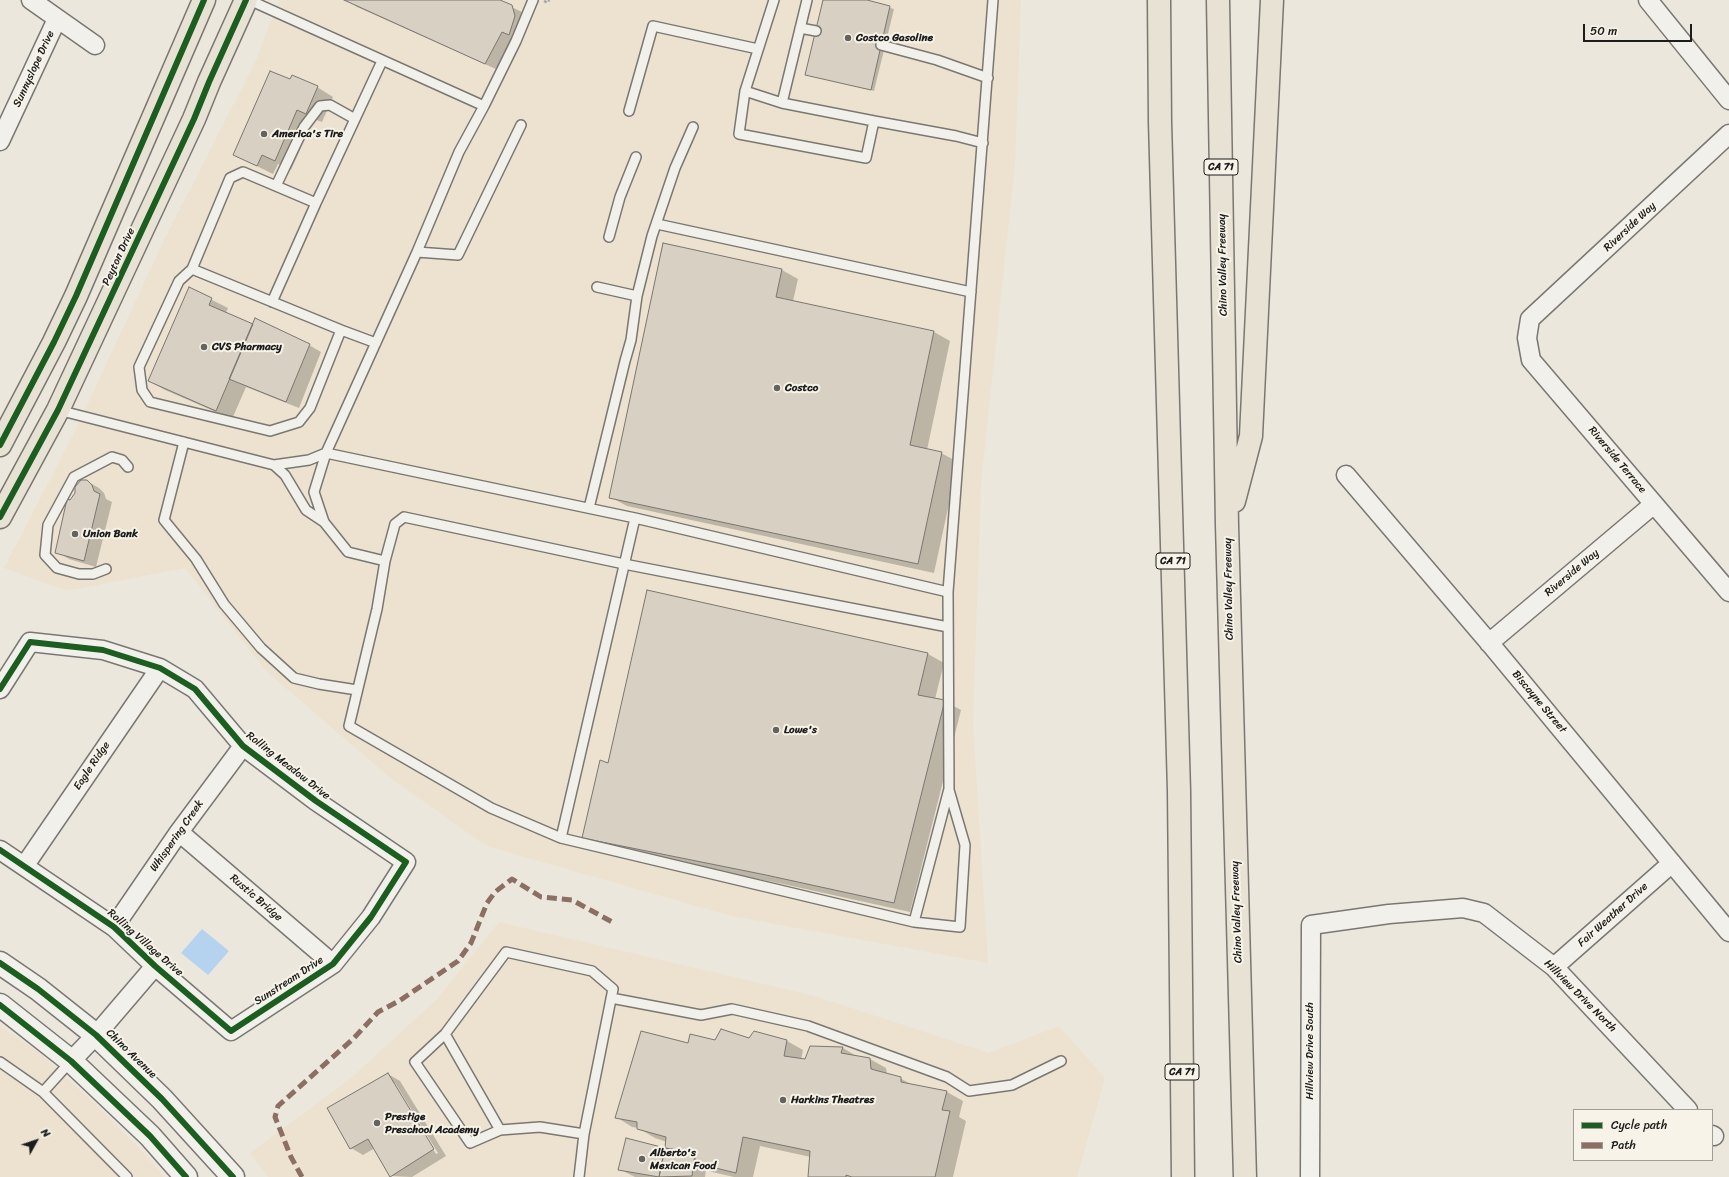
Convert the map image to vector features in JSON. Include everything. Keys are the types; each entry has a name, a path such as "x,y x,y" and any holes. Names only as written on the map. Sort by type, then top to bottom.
{"main road":[{"path":"0,445 76,296 204,0"},
{"name":"Peyton Drive","path":"0,517 58,410 194,119 246,0"},
{"path":"1147,0 1160,122"},
{"name":"CA 71","path":"1159,0 1160,122 1179,791 1183,1177"},
{"name":"Chino Valley Freeway","path":"1218,0 1227,525 1245,1177"},
{"path":"1220,104 1230,0"},
{"path":"1227,525 1251,436 1272,0"},
{"name":"Chino Avenue","path":"0,963 38,988 96,1035 162,1099 233,1177"},
{"path":"0,1005 72,1061 150,1136 186,1177"},
{"path":"1174,1177 1182,1145"}],"street":[{"path":"31,0 95,45"},
{"path":"1648,0 1729,100"},
{"name":"Sunnyslope Drive","path":"0,141 57,19"},
{"name":"Riverside Way","path":"1530,319 1729,134"},
{"name":"Riverside Terrace","path":"1530,319 1527,338 1531,360 1729,592"},
{"name":"Biscayne Street","path":"1346,475 1489,643 1729,932"},
{"name":"Riverside Way","path":"1489,643 1654,504"},
{"name":"Rolling Meadow Drive","path":"0,689 30,642 104,650 160,668 195,689 243,746 316,801 406,862"},
{"name":"Eagle Ridge","path":"25,865 160,668"},
{"name":"Whispering Creek","path":"114,927 179,832 243,746"},
{"name":"Rustic Bridge","path":"179,832 333,964"},
{"name":"Rolling Village Drive","path":"0,850 25,865 114,927 155,966 231,1031"},
{"name":"Sunstream Drive","path":"231,1031 333,964 371,917 406,862"},
{"name":"Fair Weather Drive","path":"1554,967 1672,863"},
{"name":"Hillview Drive North","path":"1311,924 1396,913 1462,908 1484,913 1554,967 1687,1109"},
{"name":"Hillview Drive South","path":"1310,1177 1311,924"},
{"name":"Rolling Village Drive","path":"72,1061 155,966"}],"lane":[{"path":"249,0 484,106"},
{"path":"324,522 314,492 326,452 417,252 459,152 484,106 516,41 533,0"},
{"path":"774,0 745,91 739,134 866,158 874,121"},
{"path":"782,102 807,0"},
{"path":"914,922 949,789 948,592 993,0"},
{"path":"629,111 653,26 758,49"},
{"path":"800,28 816,31"},
{"path":"881,45 937,60 988,78"},
{"path":"272,302 382,61"},
{"path":"745,91 782,102 956,136 983,143"},
{"path":"276,186 304,127 320,106 330,106 355,119"},
{"path":"417,252 458,255 521,126"},
{"path":"589,508 631,340 637,296 652,236 675,168 693,127"},
{"path":"609,237 620,197 636,157"},
{"path":"316,203 243,172 230,178 192,269 179,281 139,367 142,390 150,402 270,431 299,422 310,408 341,330"},
{"path":"657,224 970,292"},
{"path":"192,269 376,343"},
{"path":"597,287 637,296"},
{"path":"58,410 274,465 309,460 326,452 635,518 948,592"},
{"path":"184,442 164,520 196,559 224,604 261,648 294,678 318,684 356,690"},
{"path":"106,569 94,574 79,574 57,568 45,555 48,526 74,476 112,457 122,460 128,468"},
{"path":"274,465 285,475 306,510 324,522 348,552 385,561"},
{"path":"948,627 624,564 404,518 395,524 385,561 377,609 356,690 349,726 491,808 561,838 914,922 960,927 965,845 949,789"},
{"path":"561,838 635,518"},
{"path":"579,1177 584,1134 613,989 592,972 506,952 445,1034 415,1062 470,1143 500,1130 540,1127 584,1134"},
{"path":"611,998 701,1015 732,1009 808,1026 947,1077 969,1091 1012,1085 1061,1061"},
{"path":"445,1034 500,1130"},
{"path":"43,1092 72,1061"},
{"path":"0,1062 43,1092 127,1177"}],"path":[{"path":"542,0 548,3 549,0"}],"shaded area":[{"path":"279,0 1021,0 1015,165 981,483 973,724 988,963 731,916 486,846 388,776 267,672 185,568 67,591 4,568 76,429 164,240 256,60"},
{"path":"499,922 815,996 989,1053 1059,1026 1105,1078 1077,1177 268,1177 250,1153 352,1077 436,1000"},
{"path":"0,1026 39,1052 93,1102 146,1155 164,1177 0,1177"}],"water":[{"path":"202,929 229,951 208,975 181,953"}],"building":[{"path":"344,0 500,0 512,5 515,16 509,35 502,32 485,64"},
{"name":"Costco Gasoline","path":"823,0 867,0 890,6 871,90 805,75"},
{"name":"America's Tire","path":"270,71 290,79 292,75 318,86 306,114 297,110 275,161 262,155 257,166 233,155"},
{"name":"Costco","path":"663,243 782,269 776,297 934,331 910,445 942,452 918,564 609,498"},
{"name":"CVS Pharmacy","path":"189,287 212,298 209,305 253,324 216,411 148,381"},
{"path":"255,318 310,344 286,402 229,379"},
{"name":"Union Bank","path":"81,480 87,480 92,485 94,491 100,494 84,561 55,553 67,499 70,500 75,493 75,487"},
{"name":"Lowe's","path":"647,590 928,653 918,695 945,700 894,903 766,875 582,838 600,760 608,763"},
{"name":"Harkins Theatres","path":"721,1029 749,1038 754,1031 787,1040 784,1056 805,1059 810,1046 843,1047 841,1053 870,1058 871,1069 901,1077 901,1082 947,1091 942,1110 950,1111 935,1177 852,1177 846,1175 846,1177 808,1177 810,1151 743,1137 736,1173 695,1163 695,1153 665,1148 666,1137 637,1129 637,1122 615,1118 641,1031 688,1043 690,1034 715,1040"},
{"name":"Prestige Preschool Academy","path":"388,1073 434,1149 390,1177 368,1139 350,1149 327,1108"},
{"name":"Alberto's Mexican Food","path":"626,1138 665,1148 659,1177 618,1170"},
{"path":"665,1148 695,1153 692,1176 659,1177"}],"marked path":[{"path":"302,1177 291,1157 275,1117 278,1106 353,1039 378,1012 399,1001 458,961 471,943 487,903 495,892 512,879 541,897 572,900 614,923"}],"cycle path":[{"path":"0,445 54,342 76,296 204,0"},
{"path":"0,517 58,410 194,119 246,0"},
{"path":"0,689 30,642 103,650 160,668 195,689 243,746 316,801 406,862 371,917 333,964 231,1031 155,966 114,927 0,850"},
{"path":"0,963 38,989 96,1035 162,1099 233,1177"},
{"path":"0,1005 71,1061 150,1136 186,1177"}],"place":[{"name":"Costco Gasoline","path":"848,38"},
{"name":"America's Tire","path":"264,134"},
{"name":"CVS Pharmacy","path":"204,347"},
{"name":"Costco","path":"777,388"},
{"name":"Union Bank","path":"75,534"},
{"name":"Lowe's","path":"776,730"},
{"name":"Harkins Theatres","path":"783,1100"},
{"name":"Prestige Preschool Academy","path":"377,1123"},
{"name":"Alberto's Mexican Food","path":"642,1159"}]}
